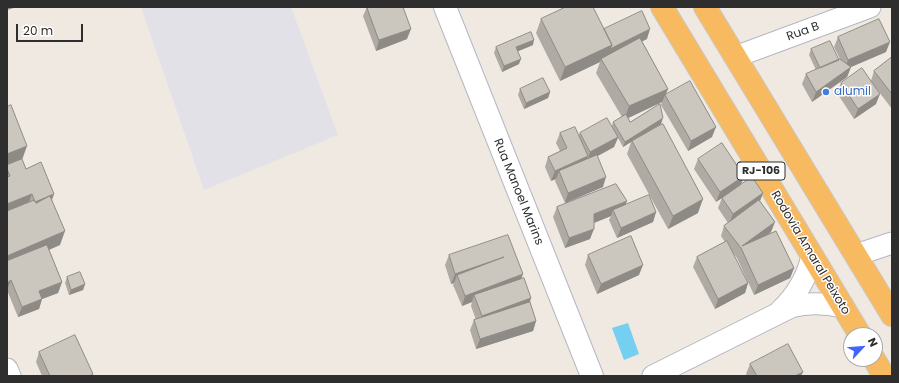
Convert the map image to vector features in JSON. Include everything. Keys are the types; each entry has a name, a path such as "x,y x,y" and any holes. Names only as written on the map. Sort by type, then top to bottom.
{"highway":[{"name":"Rodovia Amaral Peixoto","path":"662,7 855,327"},
{"name":"RJ-106","path":"705,7 892,314"},
{"path":"879,367 884,376"}],"main road":[{"name":"Rua Manoel Marins","path":"444,7 592,376"}],"street":[{"name":"Rua B","path":"735,57 870,7"},
{"path":"856,255 892,243"},
{"path":"780,311 802,286 812,256"},
{"path":"653,376 780,311 813,303 843,307"},
{"path":"7,369 10,376"}],"shaded area":[{"path":"141,7 291,7 338,135 204,190"}],"water":[{"path":"628,323 639,354 624,360 612,328"}],"building":[{"path":"367,7 403,7 411,29 379,40"},
{"path":"566,7 593,7 612,45 565,67 541,19"},
{"path":"642,11 650,29 610,49 612,45 604,29"},
{"path":"879,19 890,42 848,60 838,37"},
{"path":"531,32 534,40 516,47 521,59 504,66 496,47"},
{"path":"640,38 668,89 629,106 601,59"},
{"path":"830,41 839,60 820,68 811,49"},
{"path":"892,57 892,94 874,71"},
{"path":"840,59 851,67 816,92 806,74"},
{"path":"862,68 880,94 858,109 841,83"},
{"path":"543,78 550,92 526,103 520,89"},
{"path":"690,81 716,127 691,141 665,95"},
{"path":"660,104 663,118 625,142 613,122 626,114 630,122"},
{"path":"11,105 27,146 7,154 7,107"},
{"path":"607,118 618,137 590,152 580,133"},
{"path":"663,124 703,199 673,216 632,141"},
{"path":"575,127 588,156 555,171 548,157 567,148 560,133"},
{"path":"722,143 744,176 720,192 698,159"},
{"path":"597,155 606,177 568,193 559,171"},
{"path":"22,159 26,169 41,162 54,194 35,202 32,194 7,204 7,177 10,176 7,165"},
{"path":"752,177 763,193 733,214 722,198"},
{"path":"616,184 627,201 594,214 594,229 569,238 557,207"},
{"path":"649,195 656,212 621,228 613,210"},
{"path":"50,196 65,231 7,256 7,211 34,200 36,203"},
{"path":"759,200 775,222 742,246 776,231 794,268 758,285 741,248 724,226"},
{"path":"508,235 523,274 465,296 457,275 504,257 455,274 449,255"},
{"path":"631,236 643,265 601,284 588,255"},
{"path":"727,241 748,283 718,299 697,257"},
{"path":"47,245 62,282 39,291 42,299 22,307 11,280 7,283 7,261"},
{"path":"80,272 85,284 71,290 67,277"},
{"path":"524,278 531,298 482,316 474,295"},
{"path":"530,302 536,321 480,339 474,320"},
{"path":"75,335 93,374 89,376 50,376 39,352"},
{"path":"788,344 803,372 795,376 757,376 750,364"}],"place":[{"name":"alumil","path":"826,92"}]}
